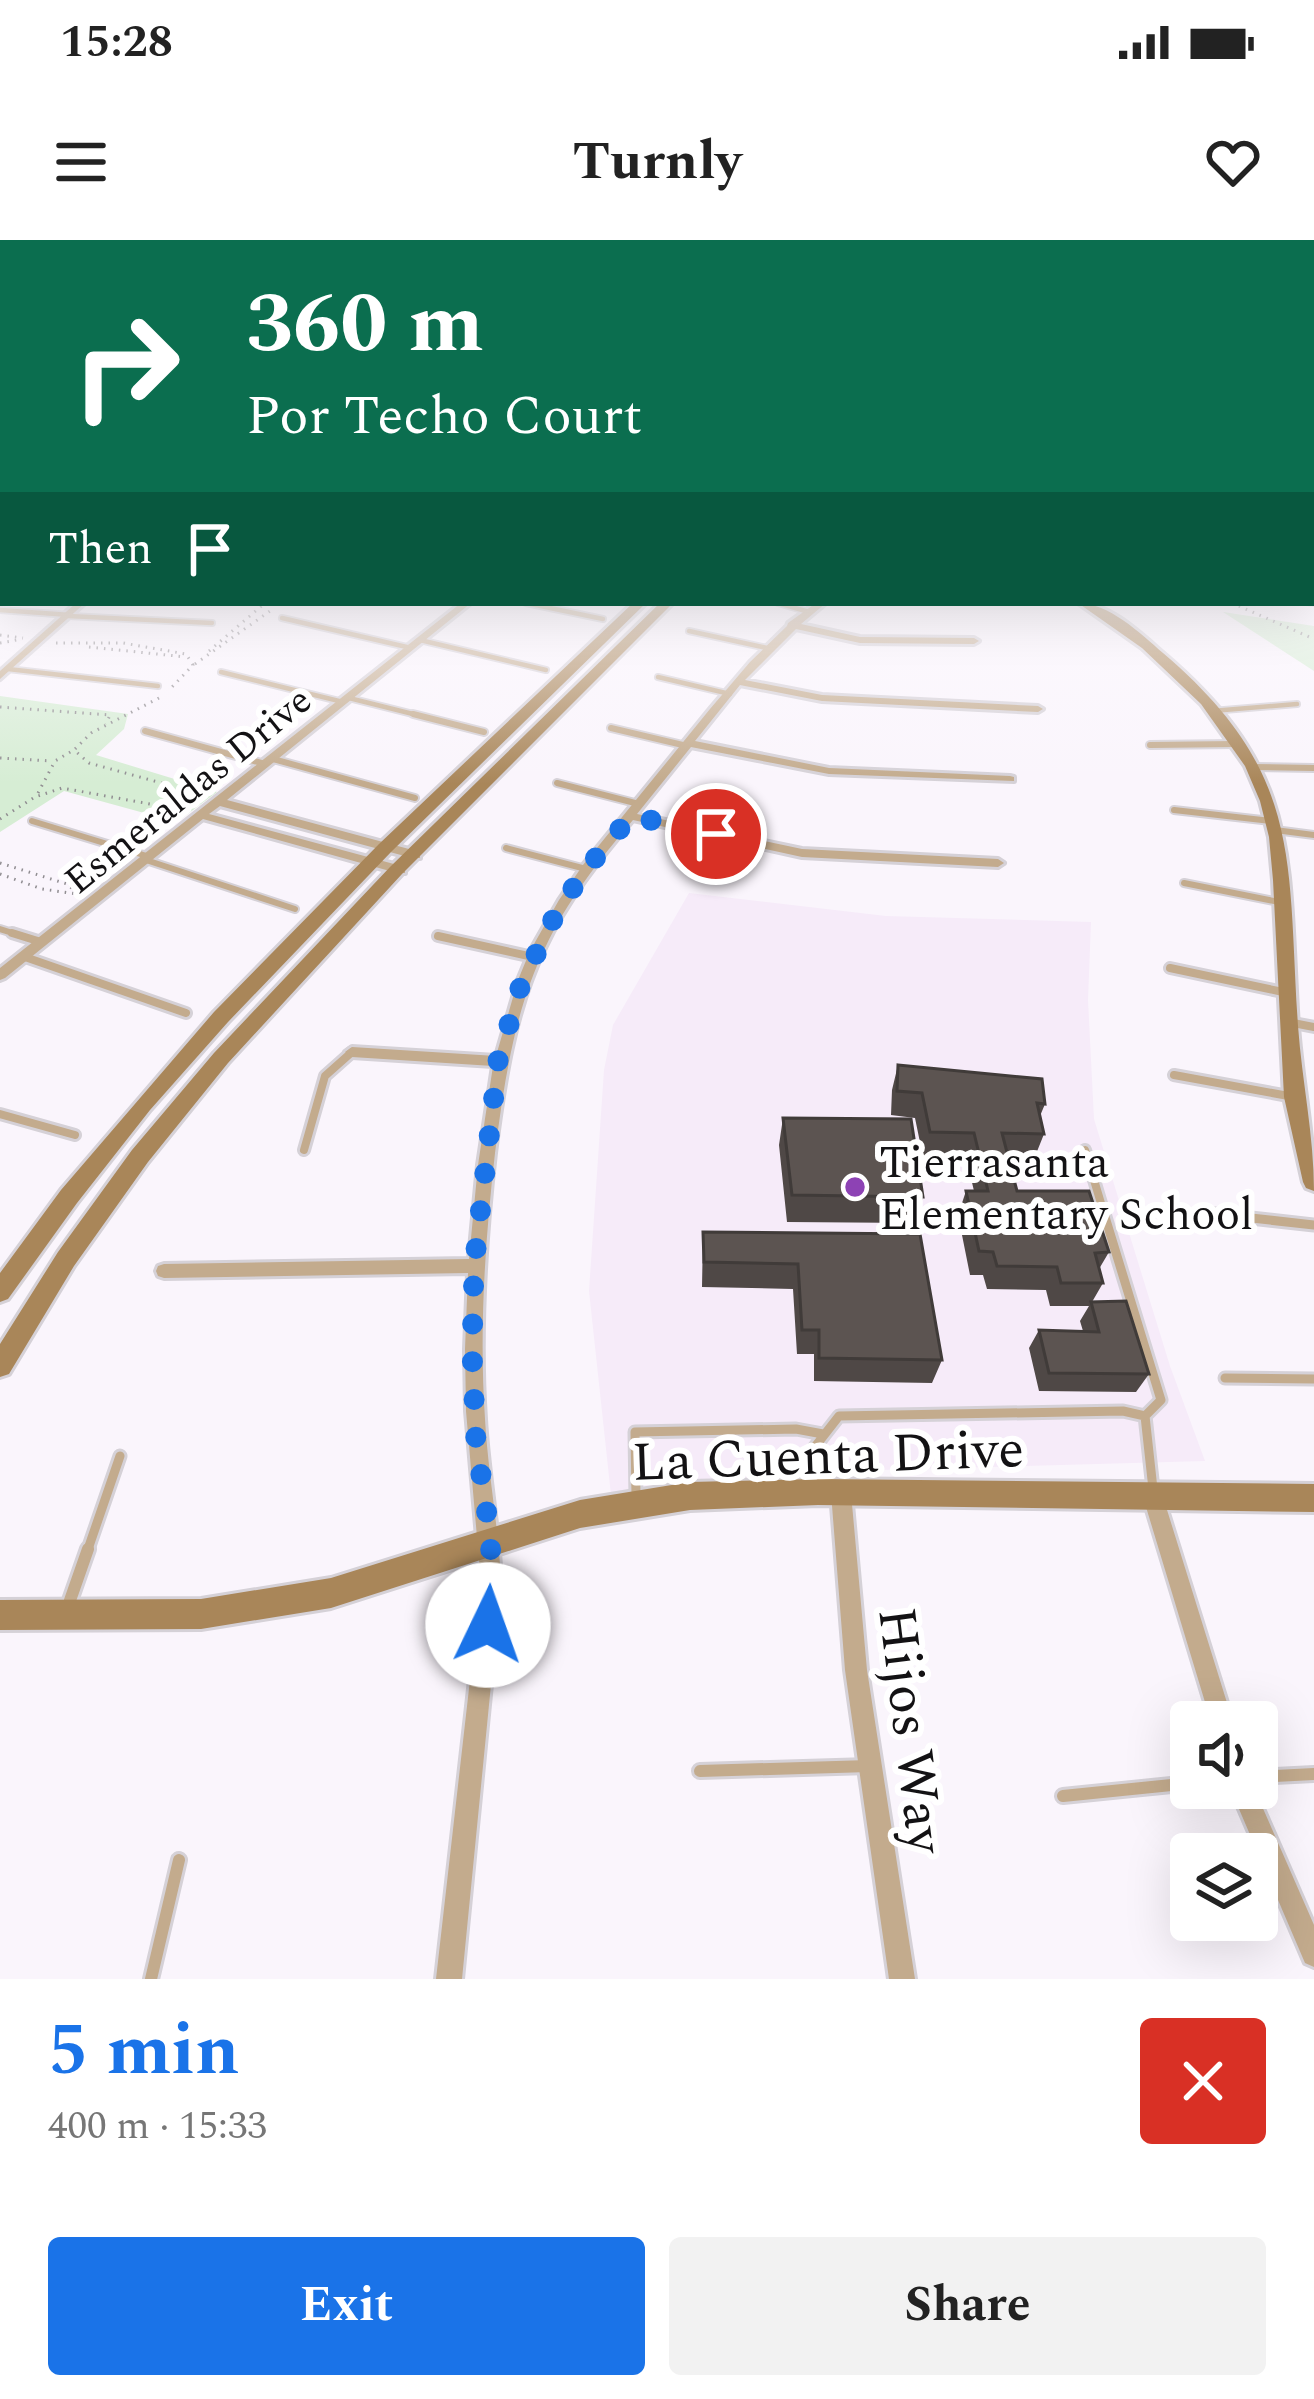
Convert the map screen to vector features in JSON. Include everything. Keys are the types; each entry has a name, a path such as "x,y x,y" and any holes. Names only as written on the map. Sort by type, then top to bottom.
{"main road":[{"path":"0,1292 149,1092 255,977 620,622"},
{"path":"0,1366 71,1255 183,1101 285,987 648,622"},
{"path":"1111,622 1149,649 1237,744 1274,826 1286,1022 1295,1097 1314,1182"},
{"name":"La Cuenta Drive","path":"0,1615 201,1614 331,1593 580,1514 690,1496 829,1492 1314,1498"}],"street":[{"path":"2,674 61,622"},
{"name":"Esmeraldas Drive","path":"0,975 443,622"},
{"path":"449,1979 485,1667 491,1541 476,1442 474,1266 498,1061 520,988 586,869 766,648 795,622"},
{"path":"791,625 860,640 974,641"},
{"path":"735,688 822,698 1038,709"},
{"path":"688,745 829,771 1010,778"},
{"path":"220,802 409,863"},
{"path":"636,810 802,853 998,863"},
{"path":"203,815 409,863"},
{"path":"352,1052 498,1061"},
{"path":"164,1271 474,1266"},
{"name":"Hijos Way","path":"829,1492 902,1979"},
{"path":"1154,1497 1216,1701"},
{"path":"1251,1809 1314,1954"}],"lane":[{"path":"197,622 212,623"},
{"path":"303,622 546,670"},
{"path":"689,631 766,648"},
{"path":"221,673 484,731"},
{"path":"2,674 158,686"},
{"path":"658,677 735,688"},
{"path":"1210,711 1297,704"},
{"path":"611,728 688,745"},
{"path":"145,731 415,798"},
{"path":"1150,746 1237,744"},
{"path":"1250,767 1314,768"},
{"path":"557,783 636,810"},
{"path":"1174,810 1314,835"},
{"path":"32,821 295,909"},
{"path":"506,848 586,869"},
{"path":"1184,883 1280,902"},
{"path":"0,929 42,943"},
{"path":"438,936 535,957"},
{"path":"24,956 186,1013"},
{"path":"1170,968 1285,992"},
{"path":"1286,1022 1314,1027"},
{"path":"304,1150 325,1076 352,1052"},
{"path":"1174,1075 1295,1097"},
{"path":"0,1114 75,1136"},
{"path":"1085,1150 1161,1400 1145,1416"},
{"path":"1206,1214 1314,1225"},
{"path":"1225,1378 1314,1379"},
{"path":"829,1492 814,1448 838,1416 1124,1412 1145,1416"},
{"path":"1145,1416 1153,1454 1154,1497"},
{"path":"638,1504 632,1480 635,1432 796,1430 823,1434"},
{"path":"64,1616 120,1456"},
{"path":"700,1771 871,1766"},
{"path":"1278,1776 1314,1774"},
{"path":"1063,1796 1170,1785"},
{"path":"151,1979 179,1860"}],"path":[{"path":"209,653 239,622"},
{"path":"0,758 55,761 105,725 146,710 193,664 254,622"},
{"path":"1276,622 1314,639"},
{"path":"0,635 25,638 0,643"},
{"path":"40,641 188,657"},
{"path":"84,645 170,647 193,664"},
{"path":"0,707 110,715 105,725"},
{"path":"74,750 89,763 165,784 172,790 160,806"},
{"path":"35,797 55,761"},
{"path":"48,778 62,788 160,806 190,825"},
{"path":"0,819 35,797 62,788"},
{"path":"0,863 67,884 79,894 42,889 0,874"}],"shaded area":[{"name":"Tierrasanta Elementary School","path":"689,893 886,916 1091,922 1088,1000 1094,1119 1170,1366 1205,1461 844,1471 611,1495 589,1291 604,1070 613,1025"}],"green space":[{"path":"1239,622 1314,626 1314,671"},
{"path":"0,696 128,714 124,729 96,755 217,792 177,822 64,791 0,832"}],"building":[{"path":"898,1065 1042,1079 1045,1104 1037,1103 1044,1134 1002,1133 1017,1191 1089,1191 1109,1252 1095,1253 1103,1283 1061,1283 1057,1267 997,1266 993,1252 979,1251 966,1191 988,1191 974,1133 930,1132 922,1093 897,1091"},
{"path":"783,1118 911,1119 923,1197 792,1195"},
{"path":"703,1232 920,1234 942,1360 819,1358 819,1330 802,1330 798,1264 704,1262"},
{"path":"1126,1301 1149,1374 1049,1373 1039,1330 1099,1332 1091,1302"}],"place":[{"name":"Tierrasanta Elementary School","path":"855,1187"}],"route":[{"path":"488,1625 491,1541 476,1442 472,1352 474,1266 498,1061 520,988 551,923 582,874 631,816 716,834"}]}
